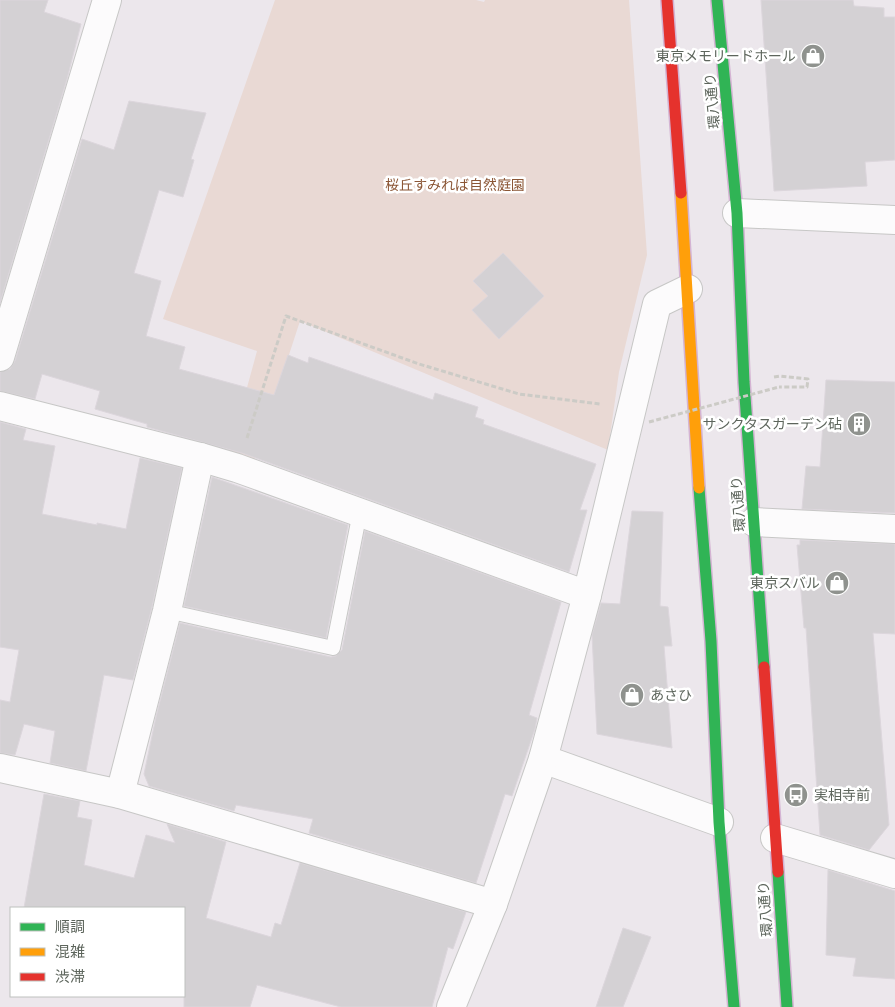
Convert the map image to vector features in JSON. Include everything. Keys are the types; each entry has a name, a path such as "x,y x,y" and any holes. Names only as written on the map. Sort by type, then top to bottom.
{"main road":[{"path":"666,0 688,289 694,430 711,641 718,822 734,1007"},
{"name":"環八通り","path":"717,0 737,213 744,382 787,1007"}],"street":[{"path":"0,357 107,0"},
{"path":"737,213 895,220"},
{"path":"457,1005 543,759 587,594 657,304 688,289"},
{"path":"0,406 237,468 587,594"},
{"path":"120,794 167,611 200,457"},
{"path":"754,522 895,529"},
{"path":"543,759 718,822"},
{"path":"0,768 120,794 493,904"},
{"path":"775,838 895,874"}],"lane":[{"path":"167,611 333,648 360,512"}],"path":[{"path":"237,468 286,316 419,364 519,394 609,405"},
{"path":"649,422 779,387 807,387 808,380 780,376"}],"green space":[{"name":"桜丘すみれば自然庭園","path":"275,0 476,0 484,2 485,0 629,0 647,255 619,372 608,450 300,321 254,462 229,453 257,351 163,319"}],"building":[{"path":"0,0 48,0 44,12 81,24 67,79 0,303"},
{"path":"761,0 853,0 854,6 884,8 884,17 895,17 895,160 865,162 867,186 774,191"},
{"path":"129,101 206,113 191,159 194,160 183,197 159,190 134,273 161,281 146,336 185,347 179,369 274,395 288,355 308,363 309,357 433,400 435,393 478,407 475,417 484,420 483,424 596,464 580,510 587,510 569,572 242,453 147,427 147,424 95,409 100,391 42,374 35,399 0,391 0,372 10,369 15,361 82,139 114,150"},
{"path":"503,253 544,296 499,339 472,310 488,296 473,281"},
{"name":"サンクタスガーデン砧","path":"826,380 895,382 895,513 802,509 806,466 820,467"},
{"path":"0,422 26,429 23,440 55,446 42,514 126,529 140,458 182,468 152,607 133,680 104,675 86,771 50,763 55,731 24,724 15,755 0,753 0,700 10,702 19,650 0,647"},
{"path":"212,477 348,525 326,638 184,606"},
{"path":"632,511 663,512 660,606 668,607 672,646 664,646 672,748 597,734 592,635 601,603 620,604"},
{"path":"365,531 561,602 529,715 537,718 535,729 512,796 505,794 476,883 309,833 313,819 236,805 234,811 149,786 144,774 156,717 180,623 331,657 336,656 342,650"},
{"path":"800,540 895,544 895,634 873,633 889,825 869,850 820,835 806,628 804,628 797,545 800,545"},
{"path":"44,794 80,801 77,817 92,820 84,865 134,878 146,835 175,843 167,824 226,842 206,918 271,937 275,923 281,925 300,863 466,912 453,949 448,947 432,1007 341,1007 257,985 250,1007 184,1007 185,907 24,907"},
{"path":"828,870 895,891 895,979 853,976 856,958 826,955"},
{"path":"623,928 651,937 623,1007 596,1007"}],"traffic: fast":[{"path":"717,0 737,213 744,382 764,667"},
{"path":"699,488 711,641 719,822 734,1007"},
{"path":"778,872 787,1007"}],"traffic: slow":[{"path":"681,193 699,488"}],"traffic: jam":[{"path":"667,0 681,193"},
{"path":"764,667 778,872"}],"place":[{"name":"東京メモリードホール","path":"813,56"},
{"name":"サンクタスガーデン砧","path":"859,424"},
{"name":"東京スバル","path":"837,583"},
{"name":"あさひ","path":"632,695"},
{"name":"実相寺前","path":"796,795"}]}
